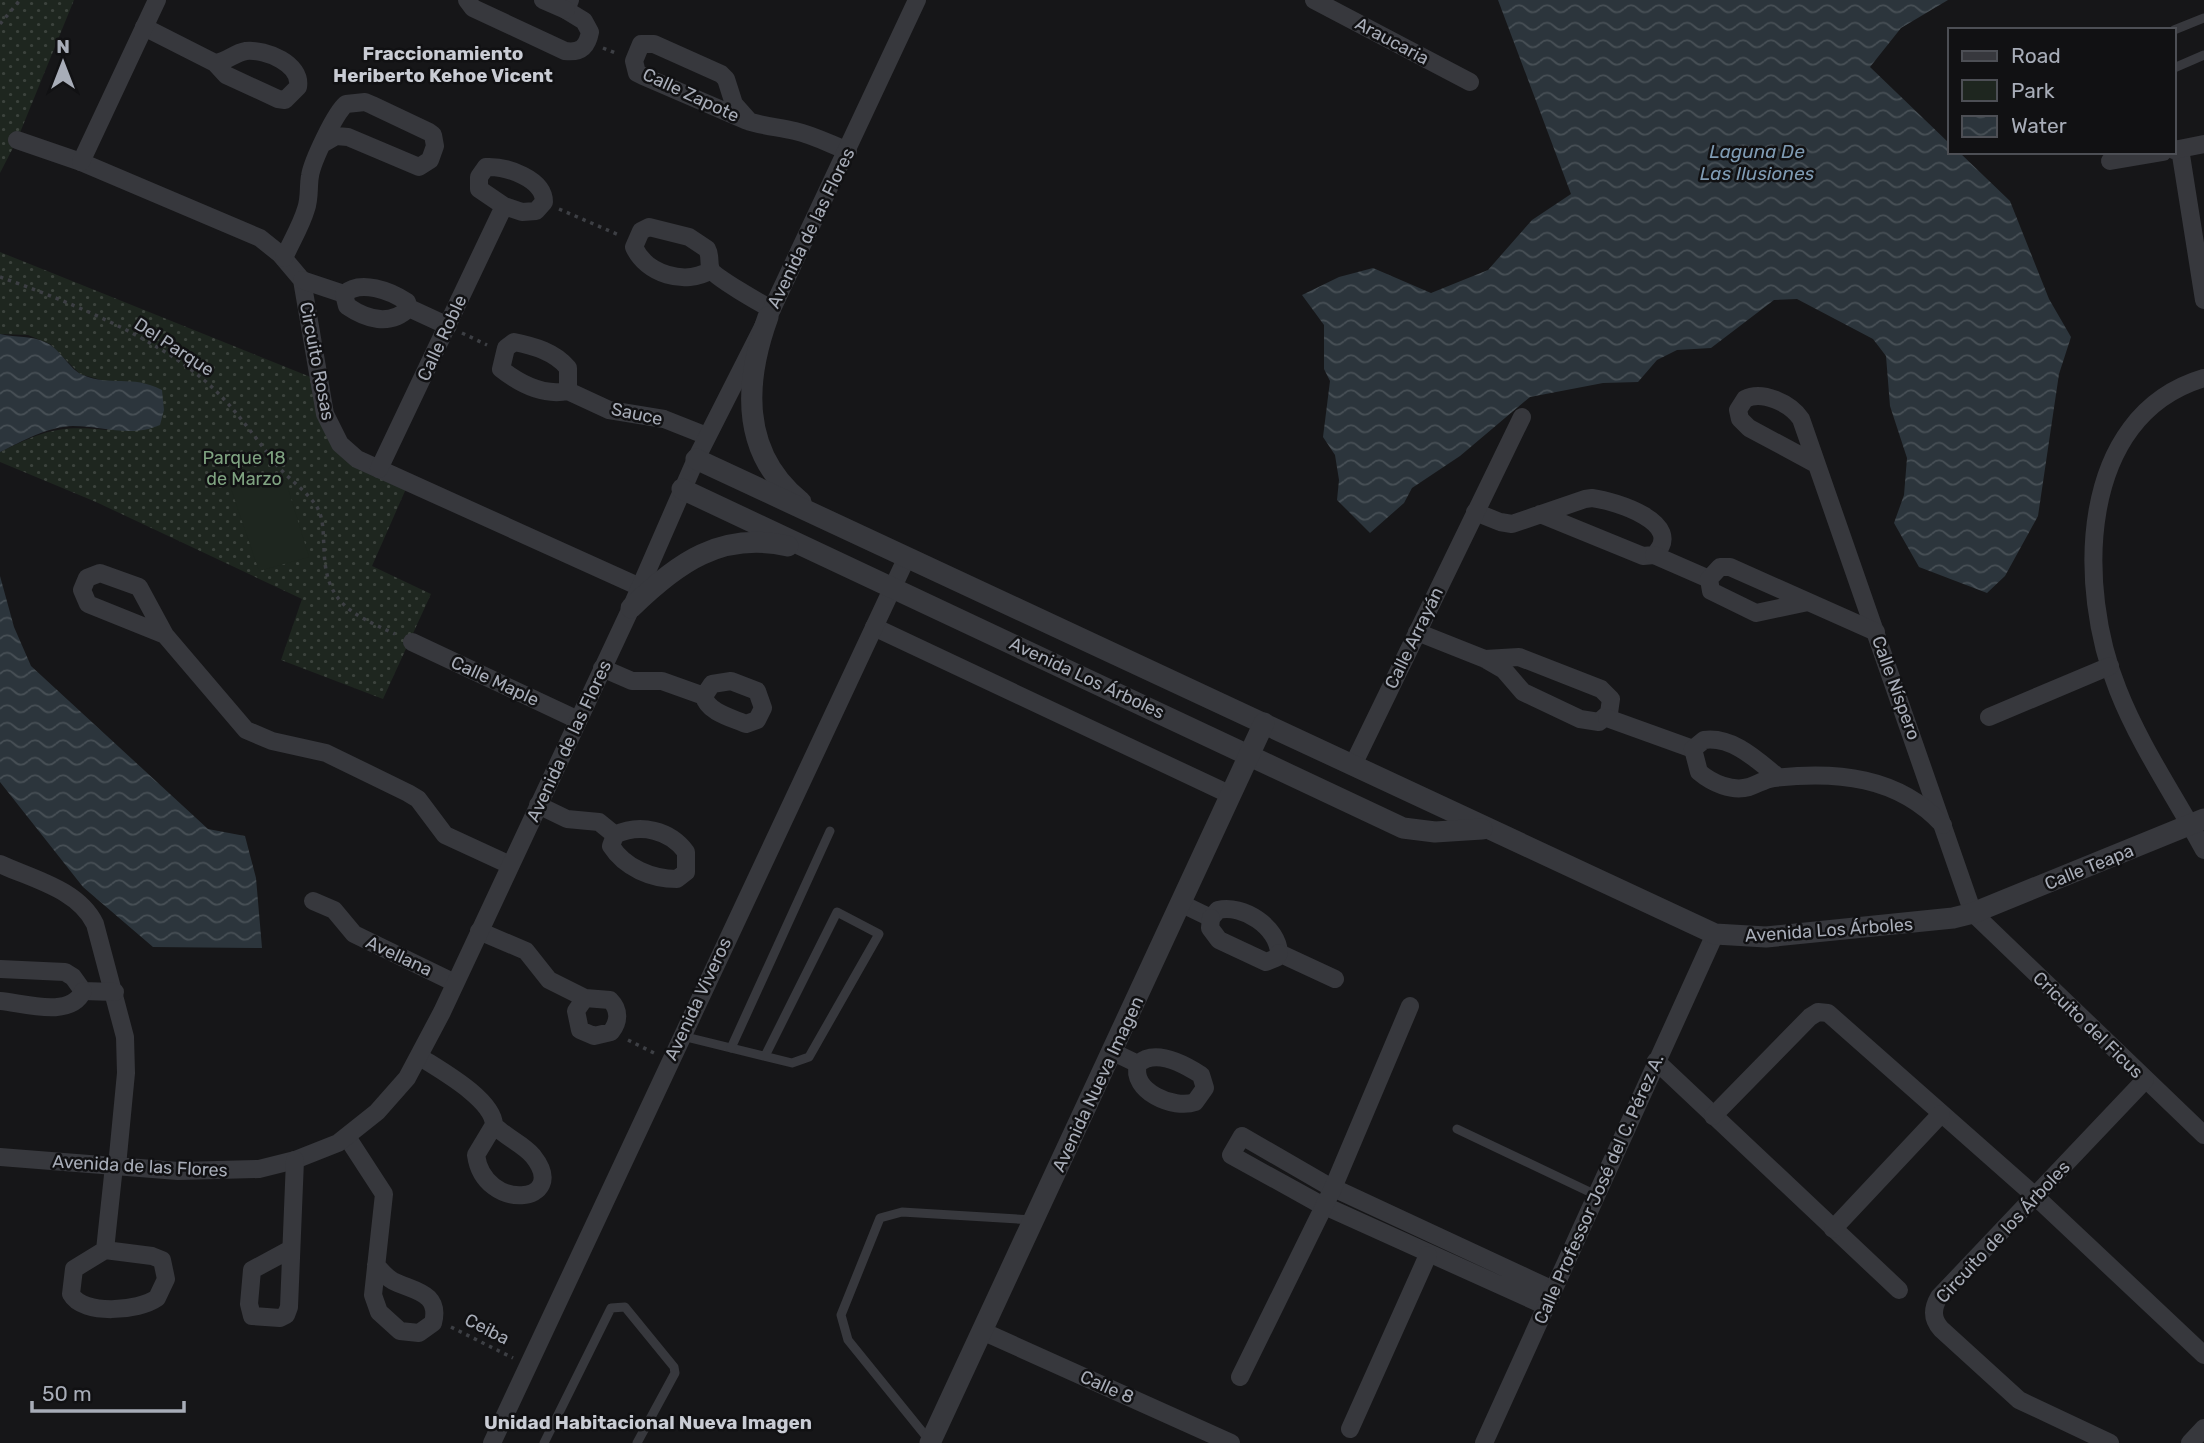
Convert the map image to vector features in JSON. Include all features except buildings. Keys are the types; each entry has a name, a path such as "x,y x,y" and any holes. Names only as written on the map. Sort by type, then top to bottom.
{"street":[{"path":"81,162 157,0"},
{"path":"467,0 473,8 565,51 578,52 588,41 588,25 568,5 543,0"},
{"name":"Araucaria","path":"1314,0 1470,82"},
{"name":"Avenida de las Flores","path":"0,1157 228,1172 259,1169 295,1160 347,1136 385,1104 420,1057 631,608 696,459 848,151 911,2"},
{"path":"144,27 215,63"},
{"name":"Calle Zapote","path":"750,122 734,104 726,79 721,74 654,44 641,44 634,61 638,73 643,76 750,122 796,131 848,151"},
{"path":"284,258 307,206 310,177 324,143 342,107 365,102 429,132 433,135 435,146 430,160 419,167 348,137 336,136 324,143"},
{"name":"Circuito Rosas","path":"17,140 81,162 260,238 284,258 302,280 320,395 331,431 340,444 357,459 640,587"},
{"path":"2176,150 2204,144"},
{"path":"2110,162 2155,154"},
{"path":"2173,154 2204,300"},
{"path":"486,167 499,167 539,185 544,202 536,211 522,212 504,206 479,189 479,177 486,167"},
{"name":"Calle Roble","path":"379,468 504,206"},
{"path":"711,270 690,278 657,271 641,262 634,247 635,242 641,230 649,227 689,237 707,249 711,270 770,313 751,375 754,427 764,454 778,478 819,516"},
{"path":"302,280 344,294"},
{"path":"344,294 349,289 379,289 397,295 407,302 409,308 448,326"},
{"path":"344,294 346,306 358,314 379,320 396,317 409,308"},
{"path":"503,353 514,342 542,349 568,368 568,391"},
{"name":"Sauce","path":"503,353 501,369 515,380 546,392 568,391 609,410 664,419 707,436"},
{"path":"2204,378 2167,394 2153,405 2123,441 2104,480 2098,506 2094,572 2100,621 2110,666 2123,701 2197,822 2204,850"},
{"name":"Calle Níspero","path":"1816,464 1744,424 1738,410 1745,399 1762,395 1796,412 1816,464 1876,632 1973,913"},
{"name":"Calle Arrayán","path":"1353,765 1522,417"},
{"name":"Avenida Los Árboles","path":"696,459 1498,832 1693,927 1714,934 1766,937 1919,923 1973,913"},
{"name":"Avenida Los Árboles","path":"682,489 1403,828 1419,832 1469,828 1498,832"},
{"path":"1475,512 1512,524 1585,499 1601,499 1656,523 1663,534 1654,555"},
{"path":"1540,514 1643,556 1654,555 1709,579"},
{"path":"631,608 681,564 719,545 777,543 839,562"},
{"name":"Avenida Viveros","path":"492,1443 669,1060 907,557"},
{"path":"1709,579 1720,567 1730,567 1876,632"},
{"path":"165,635 88,604 82,590 87,578 100,573 139,587 165,635 246,730 272,741 326,753 412,794 445,835 510,865"},
{"path":"1709,579 1711,591 1752,612 1808,602"},
{"path":"989,632 1003,602"},
{"path":"874,627 1231,795"},
{"path":"1416,632 1485,659 1504,670 1523,692 1591,723 1607,718 1693,749"},
{"name":"Calle Maple","path":"412,642 578,720"},
{"path":"1485,659 1518,657 1601,689 1611,699 1607,718"},
{"path":"1989,717 2110,666"},
{"path":"603,668 632,681 662,681 704,696"},
{"name":"Avenida Nueva Imagen","path":"931,1443 1264,723"},
{"path":"1693,749 1703,740 1718,741 1759,760 1778,777"},
{"path":"1693,749 1699,772 1724,786 1748,788 1778,777 1827,774 1869,780 1920,805 1945,828"},
{"path":"538,805 568,819 599,822 615,835"},
{"name":"Calle Teapa","path":"1973,913 2197,822"},
{"path":"0,864 65,892 91,915 115,992 123,1022 126,1060 105,1250 71,1273 70,1291 75,1300 85,1306 131,1310 157,1298 166,1279 162,1260 152,1256 105,1250"},
{"name":"Avellana","path":"313,901 334,910 354,934 455,983"},
{"path":"1180,903 1211,918"},
{"path":"1230,909 1263,923 1276,936 1279,953 1276,958 1266,962 1219,940 1210,928 1211,918 1218,910 1230,909"},
{"name":"Cricuito del Ficus","path":"1973,913 2204,1135"},
{"path":"479,931 526,951 549,980 585,998 606,999 613,1003 617,1017 611,1032 594,1036 580,1030 576,1011 585,998"},
{"name":"Calle Professor José del C. Pérez A.","path":"1484,1443 1714,934"},
{"path":"1279,953 1335,979"},
{"path":"0,969 65,972 83,991 115,992"},
{"path":"0,1001 64,1007 76,1000 83,991"},
{"path":"1240,1377 1333,1188 1410,1006"},
{"path":"1713,1115 1806,1020 1818,1012 1832,1015 2035,1196 2204,1355"},
{"path":"1113,1052 1138,1064"},
{"path":"420,1057 467,1089 488,1110 494,1125"},
{"path":"1656,1061 1899,1290"},
{"name":"Circuito de los Árboles","path":"2110,1443 2046,1414 2005,1390 1941,1329 1934,1318 1934,1308 1939,1297 2145,1080"},
{"path":"1833,1229 1941,1114"},
{"path":"347,1136 383,1191 376,1265 373,1299 379,1312 395,1329 419,1332 430,1325 435,1308 429,1298 417,1289 393,1281 376,1265"},
{"path":"1242,1136 1333,1188 1422,1230 1549,1298 1421,1251 1324,1206 1231,1155 1242,1136"},
{"path":"291,1249 295,1160"},
{"path":"1350,1429 1421,1251 1422,1230"},
{"name":"Calle 8","path":"982,1331 1231,1443"},
{"path":"2190,1443 2204,1427"}],"lane":[{"path":"2176,29 2204,18"},
{"path":"2176,67 2204,55"},
{"path":"731,1048 830,831"},
{"path":"681,1035 792,1063 809,1057 879,934 837,912 765,1056"},
{"path":"1457,1129 1596,1195"},
{"path":"931,1443 848,1340 841,1315 880,1218 902,1212 1034,1220"},
{"path":"544,1443 611,1308 618,1306 625,1307 674,1367 675,1374 637,1443"}],"path":[{"path":"0,24 20,0"},
{"path":"588,41 634,61"},
{"path":"544,202 635,242"},
{"name":"Del Parque","path":"0,276 94,315 203,379 250,427 278,467 316,506 323,524 324,566 330,587 339,602 357,617 412,642"},
{"path":"448,326 503,353"},
{"path":"611,1032 669,1060"},
{"name":"Ceiba","path":"434,1318 528,1365"}],"green space":[{"path":"0,0 74,0 17,140 0,173"},
{"name":"Parque 18 de Marzo","path":"0,252 318,380 340,444 409,482 372,566 431,594 383,699 281,660 302,599 96,502 0,462 0,452 40,434 76,428 107,430 101,380 80,374 50,344 28,335 0,334"},
{"path":"283,472 309,557 259,571 230,486"}],"water":[{"name":"Laguna De Las Ilusiones","path":"1498,0 1948,0 1901,28 1870,67 1948,142 1948,154 1961,154 2010,201 2049,299 2071,337 2059,374 2038,516 2005,576 1987,593 1919,567 1894,523 1904,495 1907,458 1890,406 1886,356 1873,339 1797,299 1774,300 1711,348 1677,350 1657,360 1638,382 1603,383 1530,397 1460,456 1412,488 1404,503 1370,533 1337,500 1339,480 1335,455 1323,437 1330,381 1324,369 1324,325 1302,295 1339,277 1373,268 1431,293 1488,270 1532,220 1571,194"},
{"path":"0,334 47,343 83,375 103,380 131,381 162,390 164,410 160,425 138,431 84,426 63,427 35,435 0,452"},
{"path":"0,576 14,627 31,666 208,829 245,836 256,878 262,948 153,947 83,887 0,782"}],"district":[{"name":"Fraccionamiento Heriberto Kehoe Vicent","path":"443,64"},
{"name":"Unidad Habitacional Nueva Imagen","path":"648,1422"}]}
